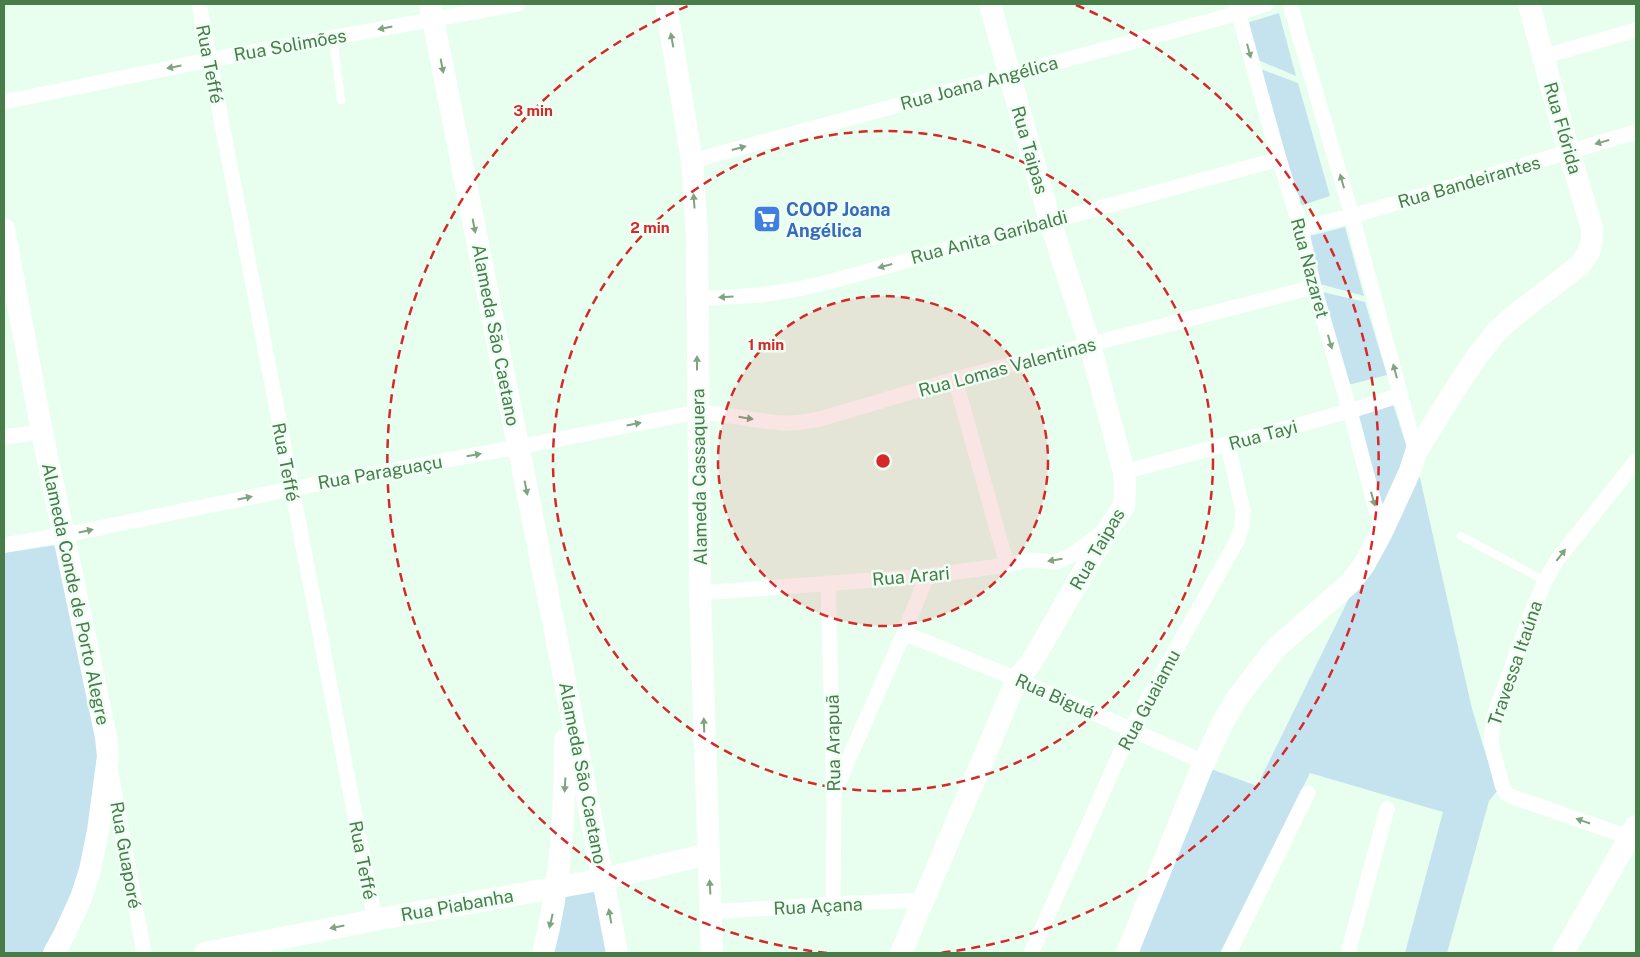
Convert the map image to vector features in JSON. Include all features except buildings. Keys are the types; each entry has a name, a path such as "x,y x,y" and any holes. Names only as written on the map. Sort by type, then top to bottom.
{"street":[{"name":"Rua Teffé","path":"199,4 375,920"},
{"name":"Rua Solimões","path":"4,102 333,37 432,11 518,4"},
{"name":"Alameda Cassaquera","path":"666,4 692,161 697,235 700,593 712,953"},
{"name":"Rua Taipas","path":"901,953 1017,679 1031,663 1110,526 1124,506 1124,472 1090,345 1050,221 990,4"},
{"name":"Rua Joana Angélica","path":"692,161 1009,75 1238,8 1266,4"},
{"path":"1128,953 1204,762 1224,720 1237,698 1276,648 1351,582 1364,565 1382,532 1410,471 1416,452 1352,216 1290,4"},
{"name":"Rua Flórida","path":"1416,452 1459,383 1496,332 1580,265 1588,252 1592,239 1592,228 1542,57 1529,4"},
{"name":"Rua Nazaret","path":"1238,8 1279,159 1301,228 1314,287 1350,411 1382,532"},
{"name":"Alameda São Caetano","path":"432,11 617,953"},
{"path":"1542,57 1636,30"},
{"name":"Rua Bandeirantes","path":"1301,228 1352,216 1636,132"},
{"name":"Rua Anita Garibaldi","path":"697,299 760,295 825,283 1279,159"},
{"name":"Alameda Conde de Porto Alegre","path":"4,229 42,432 106,737 108,756 98,831 90,870 81,898 54,953"},
{"name":"Rua Lomas Valentinas","path":"698,412 782,423 800,423 820,419 955,379 1314,287"},
{"path":"955,379 1007,565"},
{"name":"Rua Tayi","path":"1124,472 1228,445 1401,395"},
{"name":"Rua Paraguaçu","path":"4,545 698,412"},
{"path":"4,437 42,432"},
{"name":"Rua Guaiamu","path":"1031,953 1131,729 1238,539 1243,511 1228,445"},
{"name":"Travessa Itaúna","path":"1633,832 1513,797 1506,793 1502,785 1491,742 1493,719 1544,581 1557,560 1636,461"},
{"name":"Rua Arari","path":"700,593 927,576 1007,565 1028,560 1055,562 1072,556 1110,526"},
{"path":"834,792 927,576"},
{"name":"Rua Arapuã","path":"828,583 834,792 833,904"},
{"name":"Rua Biguá","path":"904,633 1017,679 1204,762"},
{"name":"Alameda São Caetano","path":"543,953 557,888 566,771 562,666"},
{"name":"Rua Guaporé","path":"108,756 144,953"},
{"path":"1229,953 1308,793"},
{"path":"1348,953 1388,809"},
{"path":"1571,948 1633,832"},
{"name":"Rua Piabanha","path":"205,953 375,920 604,880 708,854"},
{"name":"Rua Açana","path":"711,912 925,900"}],"lane":[{"path":"333,37 341,100"},
{"path":"1461,536 1544,581"}],"shaded area":[{"path":"1279,13 1296,76 1253,58 1243,24"},
{"path":"1255,67 1298,83 1330,196 1294,208"},
{"path":"1345,227 1364,296 1320,284 1309,236"},
{"path":"1323,292 1365,302 1387,375 1348,385"},
{"path":"1393,404 1407,448 1405,459 1383,508 1357,414"},
{"path":"1418,469 1472,709 1497,791 1489,801 1447,953 1405,953 1443,812 1310,773 1220,953 1133,953 1211,769 1257,786 1350,596"},
{"path":"56,545 97,735 97,779 92,845 45,953 4,953 4,553"},
{"path":"600,884 611,953 547,953 561,891"}],"place":[{"name":"COOP Joana Angélica","path":"767,219"}]}
